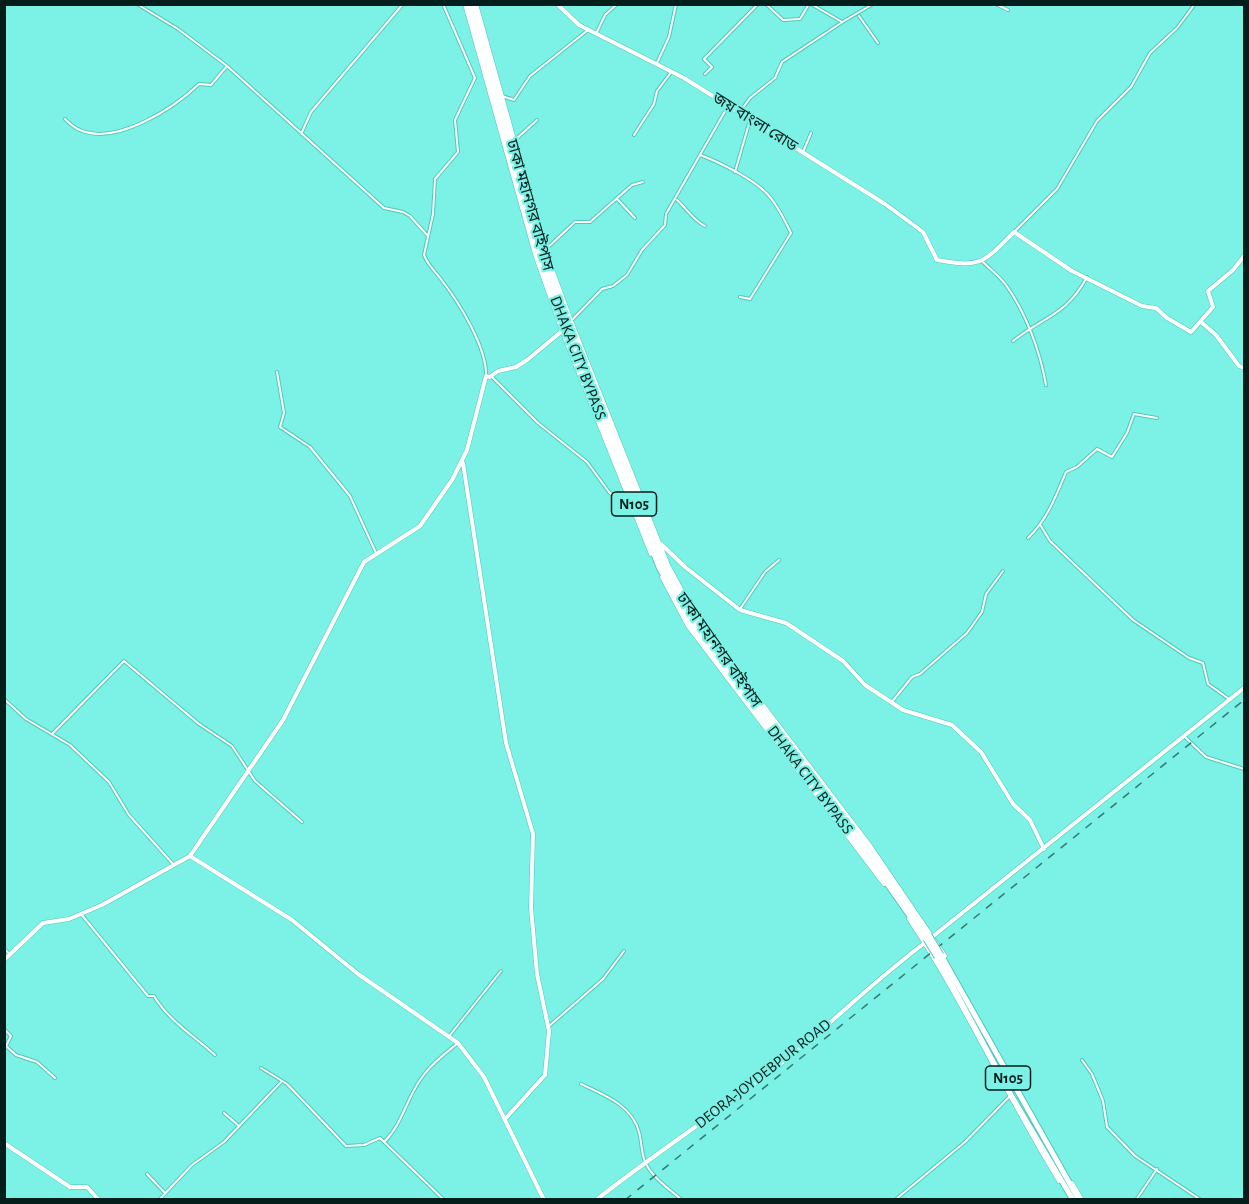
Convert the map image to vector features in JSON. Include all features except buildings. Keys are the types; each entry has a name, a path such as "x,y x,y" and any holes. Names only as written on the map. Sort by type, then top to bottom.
{"highway":[{"name":"DHAKA CITY BYPASS","path":"467,4 538,253 563,323 659,567 690,623 928,938"},
{"name":"ঢাকা মহানগর বাইপাস","path":"475,4 546,262 629,478 676,590 693,620 867,849 928,938 1081,1200"},
{"name":"N105","path":"939,956 1011,1095 1072,1200"}],"street":[{"path":"137,4 178,30 227,66 384,208 403,212 428,236"},
{"path":"302,132 311,112 403,4"},
{"path":"4,960 43,923 69,919 81,914 190,856 282,720 364,562 420,526 463,462 486,376 486,367 478,342 449,290 424,257 433,214 435,179 458,152 455,120 475,78 443,4"},
{"path":"467,4 535,254 562,331 657,568 688,626 928,938 1009,1097 1072,1200"},
{"path":"475,4 545,250 668,566 696,617 871,847 928,938 1081,1200"},
{"name":"জয় বাংলা রোড","path":"557,4 572,21 672,71 803,152 923,232 937,260 969,264 983,261"},
{"path":"596,34 605,15 617,4"},
{"path":"656,65 669,37 676,4"},
{"path":"705,74 712,67 704,59 758,4"},
{"path":"766,4 781,19 788,22 800,19 810,4 842,22"},
{"path":"739,113 750,98 776,78 782,62 873,4"},
{"path":"996,4 1008,10"},
{"path":"1046,385 1041,356 1014,297 1004,282 983,261 1057,189 1097,121 1131,87 1150,53 1177,28 1195,4"},
{"path":"858,15 878,43"},
{"path":"502,96 513,100 530,76 588,30"},
{"path":"65,119 78,130 91,133 124,130 170,110 199,84 211,86 227,66"},
{"path":"634,135 654,104 657,91 672,71"},
{"path":"571,321 602,289 613,286 627,275 639,254 665,225 666,214 728,106"},
{"path":"515,140 537,120"},
{"path":"735,173 750,120"},
{"path":"803,152 811,133"},
{"path":"700,155 735,173 770,196 791,233 750,299 740,297"},
{"path":"545,250 575,222 589,223 632,185 643,182"},
{"path":"617,199 634,218"},
{"path":"676,200 690,211 697,222 705,226"},
{"path":"1014,232 1072,271 1142,306 1156,308 1167,318 1190,332 1214,305 1208,291 1233,270 1245,256"},
{"path":"1013,341 1065,308 1087,277"},
{"path":"1201,322 1216,334 1239,366 1245,368"},
{"path":"492,377 498,371 516,367 527,360 562,331"},
{"path":"277,372 284,413 280,427 310,447 350,496 376,553"},
{"path":"486,376 492,377 538,423 587,462 609,492 636,516"},
{"path":"1028,538 1041,526 1066,472 1077,467 1096,448 1112,457 1127,433 1134,414 1157,418"},
{"path":"463,462 506,743 533,834 531,908 537,974 548,1027 545,1076 505,1119"},
{"path":"1041,526 1050,541 1133,620 1190,658 1203,663 1208,684 1229,699"},
{"path":"659,543 740,610 786,624 843,661 865,685 891,703 917,716 950,724 981,752 1013,804 1030,820 1044,849"},
{"path":"740,610 765,572 779,560"},
{"path":"891,703 912,677 920,674 968,633 982,612 986,594 1003,571"},
{"path":"52,734 124,661 199,724 232,746 261,788 302,822"},
{"name":"DEORA-JOYDEBPUR ROAD","path":"596,1200 644,1161 695,1129 774,1068 928,938 1044,849 1183,735 1245,688"},
{"path":"4,699 26,719 70,745 109,782 129,815 175,866"},
{"path":"1183,735 1208,757 1245,769"},
{"path":"190,856 292,920 358,974 458,1042 476,1064 544,1200"},
{"path":"81,914 103,943 118,957 124,970 148,996 154,996 165,1015 176,1020 215,1055"},
{"path":"4,949 10,954"},
{"path":"548,1027 603,979 624,951"},
{"path":"450,1035 501,971"},
{"path":"4,1029 11,1036 6,1046 16,1055 37,1062 56,1078"},
{"path":"385,1141 394,1131 404,1107 423,1076 458,1042"},
{"path":"1082,1060 1092,1074 1103,1101 1107,1127 1135,1156 1201,1200"},
{"path":"261,1068 282,1081 346,1146 364,1145 379,1137 444,1200"},
{"path":"159,1200 239,1126 282,1081"},
{"path":"581,1084 610,1097 632,1117 640,1133 644,1161 657,1178 682,1200"},
{"path":"895,1200 965,1142 1009,1097"},
{"path":"224,1113 239,1126"},
{"path":"4,1143 70,1187 87,1187 99,1200"},
{"path":"1136,1200 1157,1169"},
{"path":"147,1173 165,1193"}],"railway":[{"path":"625,1200 1244,700"}]}
